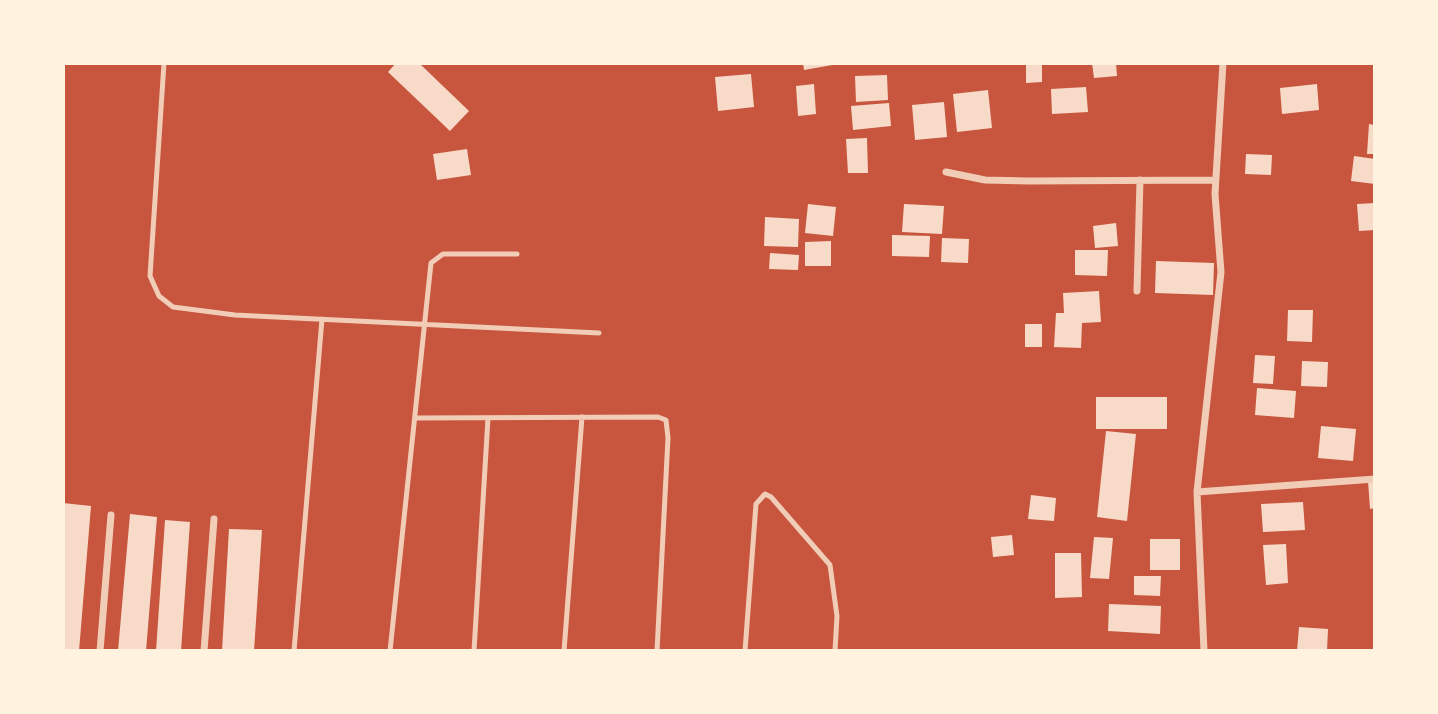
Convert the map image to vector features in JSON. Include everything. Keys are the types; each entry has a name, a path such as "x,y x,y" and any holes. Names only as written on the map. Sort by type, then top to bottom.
{"street":[{"path":"1204,651 1197,492 1220,294 1216,180 1223,63"},
{"path":"947,172 1007,180 1216,180"},
{"path":"1137,291 1140,180"},
{"path":"1197,492 1375,479"},
{"path":"100,651 111,515"},
{"path":"204,651 214,519"}],"lane":[{"path":"164,63 149,267 159,296 173,307 235,314 599,333"},
{"path":"390,651 431,263 438,255 517,254"},
{"path":"294,651 322,319"},
{"path":"564,651 582,417"},
{"path":"415,418 658,417 666,420 669,425 657,651"},
{"path":"474,651 488,418"},
{"path":"745,651 756,504 765,494 771,497 830,565 837,616 835,651"}],"building":[{"path":"396,63 419,63 469,111 450,131 388,72"},
{"path":"803,63 838,63 838,64 804,70"},
{"path":"1026,63 1042,63 1042,82 1026,83"},
{"path":"1092,63 1116,63 1117,76 1094,78"},
{"path":"751,74 754,107 718,111 715,77"},
{"path":"887,75 888,100 856,102 855,76"},
{"path":"814,84 816,114 798,116 796,86"},
{"path":"1317,84 1319,110 1282,114 1280,88"},
{"path":"1086,87 1088,112 1052,114 1051,89"},
{"path":"988,90 992,128 957,132 953,94"},
{"path":"944,102 947,137 915,140 912,105"},
{"path":"889,103 891,126 853,130 851,106"},
{"path":"1369,124 1375,125 1375,154 1367,154"},
{"path":"867,138 868,173 848,173 846,139"},
{"path":"467,149 471,175 437,180 433,154"},
{"path":"1246,154 1272,155 1271,175 1245,174"},
{"path":"1354,156 1375,159 1375,184 1351,181"},
{"path":"1375,203 1375,230 1359,231 1357,204"},
{"path":"808,204 836,207 833,236 805,233"},
{"path":"904,204 944,206 942,234 902,232"},
{"path":"765,217 799,219 798,247 764,246"},
{"path":"1116,223 1118,246 1095,248 1093,226"},
{"path":"892,235 930,236 929,257 892,256"},
{"path":"942,238 969,239 968,263 941,262"},
{"path":"831,241 831,266 805,266 805,242"},
{"path":"1075,250 1108,250 1107,276 1075,275"},
{"path":"770,253 799,255 798,270 769,269"},
{"path":"1156,261 1214,263 1213,295 1155,293"},
{"path":"1099,291 1101,322 1082,323 1081,348 1054,347 1056,313 1064,313 1063,293"},
{"path":"1288,310 1313,310 1312,342 1287,341"},
{"path":"1025,324 1042,324 1042,347 1025,347"},
{"path":"1255,355 1275,356 1273,384 1253,383"},
{"path":"1302,361 1328,362 1327,387 1301,386"},
{"path":"1257,388 1296,391 1294,418 1255,415"},
{"path":"1096,397 1167,397 1167,429 1096,429"},
{"path":"1321,426 1356,429 1353,461 1318,458"},
{"path":"1106,431 1136,434 1127,521 1097,517"},
{"path":"1368,481 1375,481 1375,508 1370,509"},
{"path":"1031,495 1056,498 1054,521 1028,519"},
{"path":"1303,502 1305,530 1263,532 1261,504"},
{"path":"63,503 91,506 79,651 63,651"},
{"path":"130,514 157,517 146,651 118,651"},
{"path":"165,520 190,522 181,651 156,651"},
{"path":"229,529 262,530 254,651 222,651"},
{"path":"1012,535 1014,555 993,557 991,537"},
{"path":"1094,537 1113,538 1109,579 1090,578"},
{"path":"1150,539 1180,539 1180,570 1150,570"},
{"path":"1286,544 1288,583 1266,585 1263,545"},
{"path":"1055,553 1081,553 1082,597 1055,598"},
{"path":"1134,576 1161,576 1160,596 1134,595"},
{"path":"1109,604 1161,606 1160,634 1108,631"},
{"path":"1299,627 1328,629 1327,651 1297,651"}]}
